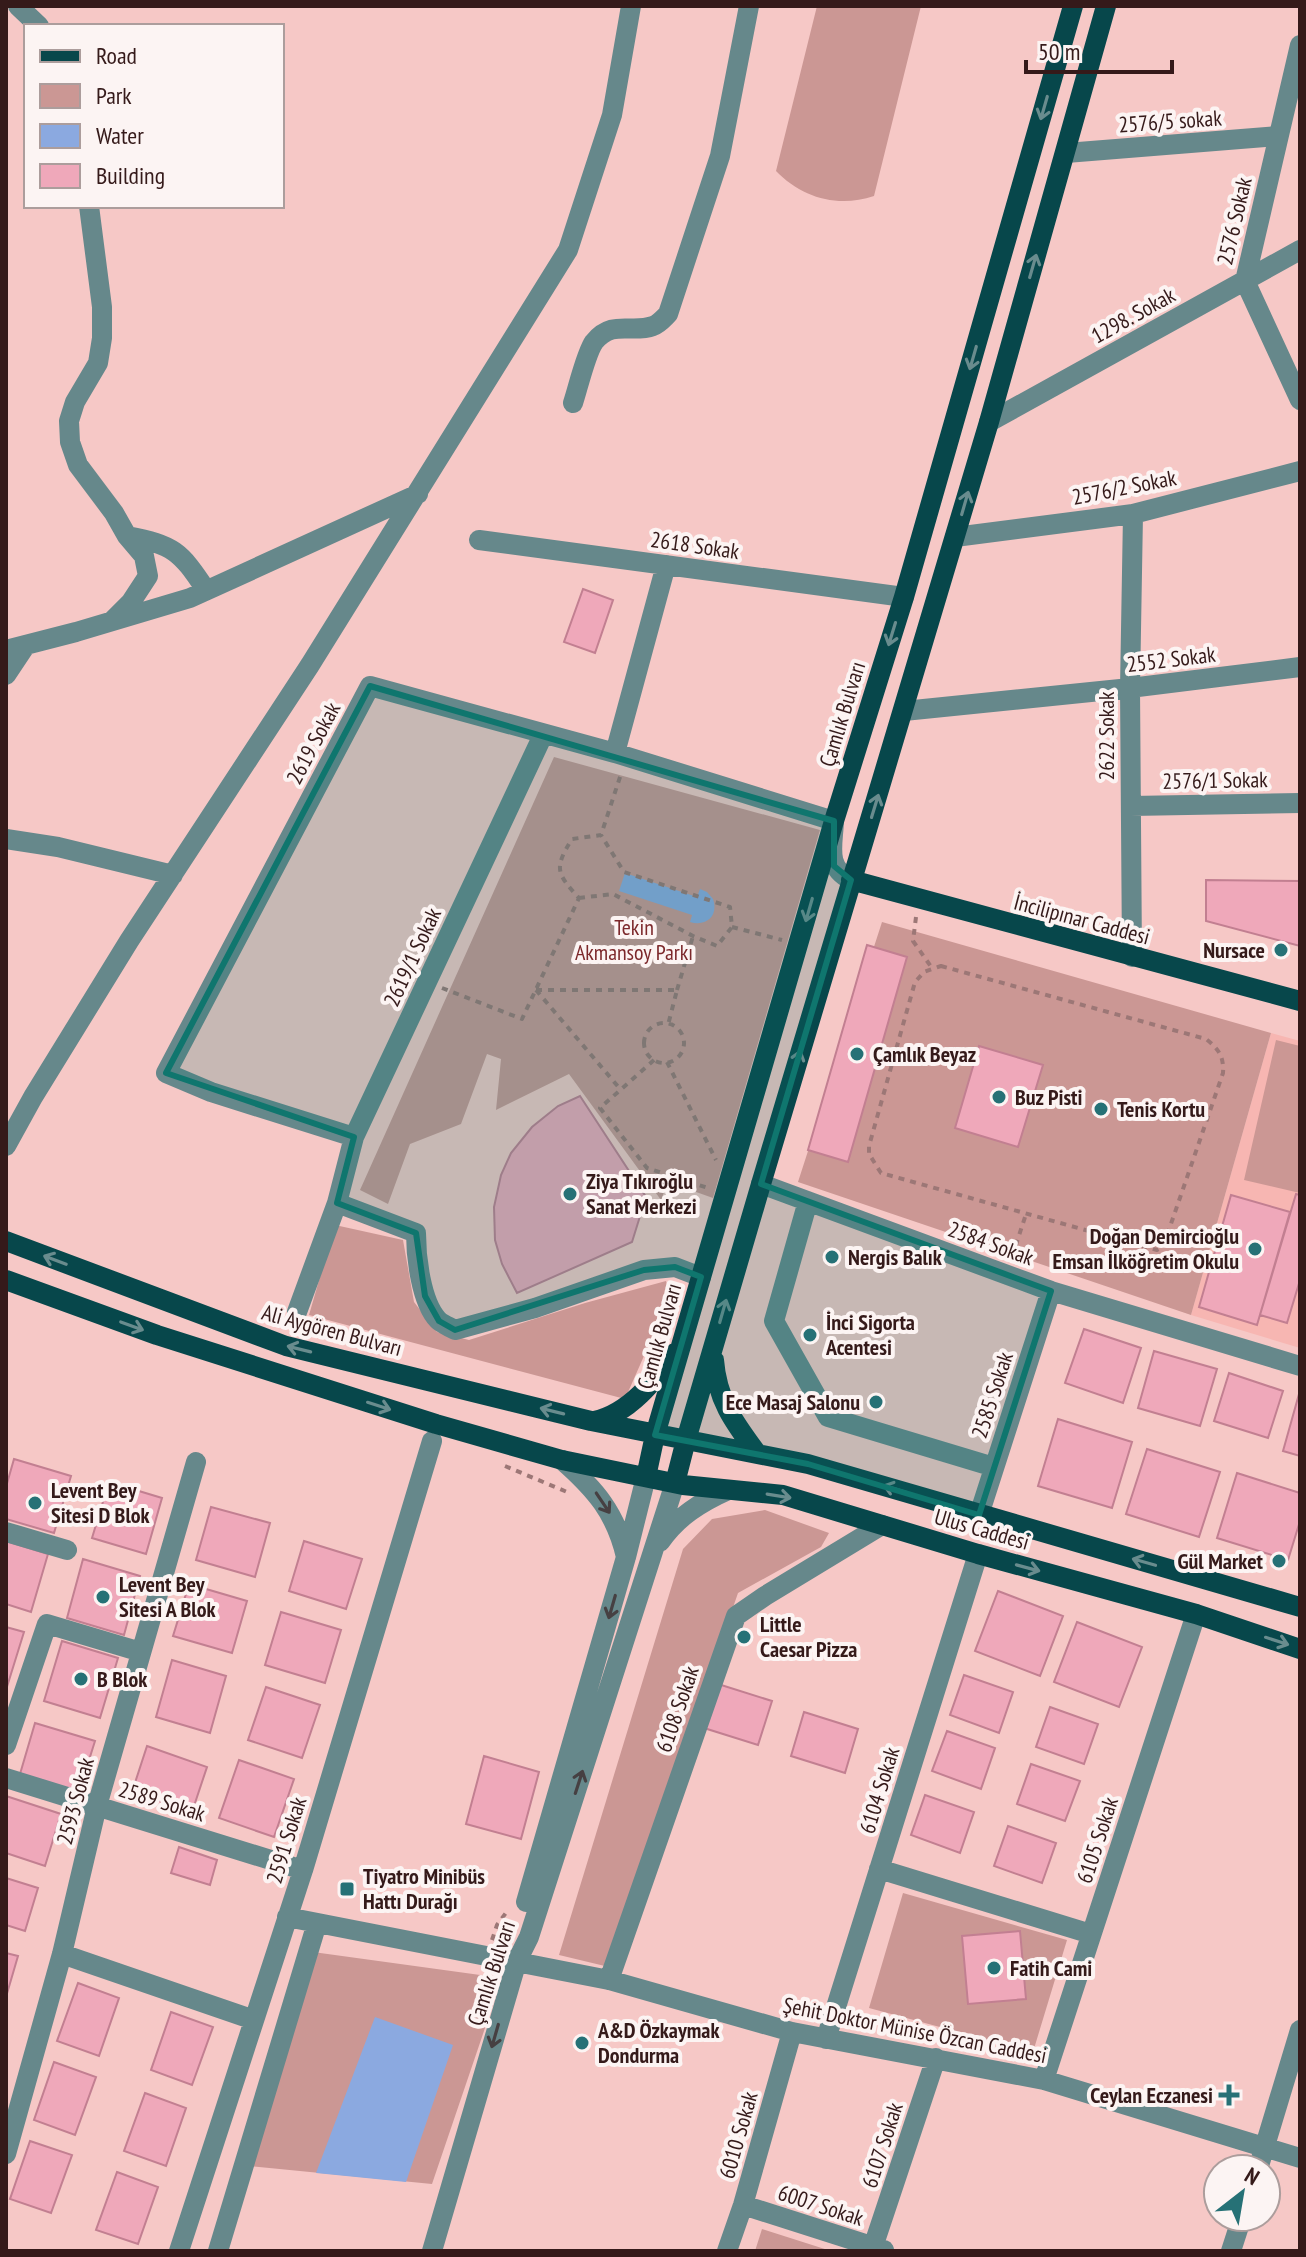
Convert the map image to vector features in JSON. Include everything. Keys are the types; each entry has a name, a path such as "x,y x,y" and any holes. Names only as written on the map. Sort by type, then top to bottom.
{"main road":[{"name":"Çamlık Bulvarı","path":"646,1477 655,1435 725,1193 834,821 904,597 1073,6"},
{"path":"675,1483 989,422 1106,6"},
{"path":"859,857 868,877 881,888"},
{"name":"İncilipınar Caddesi","path":"851,880 1300,1001"},
{"name":"Ali Aygören Bulvarı","path":"6,1241 286,1346 655,1435"},
{"path":"6,1280 171,1340 436,1424 562,1460 646,1477"},
{"path":"591,1421 617,1413 641,1394 683,1344"},
{"path":"713,1347 715,1380 726,1410 756,1452"},
{"name":"Ulus Caddesi","path":"655,1435 808,1464 1300,1607"},
{"name":"Ulus Caddesi","path":"646,1477 783,1495 978,1554 1196,1614 1300,1649"}],"street":[{"path":"18,6 37,24"},
{"path":"573,403 592,344 618,327 642,329 657,326 668,314 720,156 749,6"},
{"path":"6,1146 89,1006 310,665 568,250 612,115 629,10"},
{"name":"2576 Sokak","path":"1300,45 1245,281 1300,400"},
{"name":"2576/5 sokak","path":"1066,153 1278,136"},
{"path":"89,208 102,307 102,338 98,363 75,402 69,421 70,442 78,465 144,556 148,576 131,602 112,621"},
{"name":"1298. Sokak","path":"989,422 1300,250"},
{"name":"2576/2 Sokak","path":"955,537 1133,514 1300,471"},
{"path":"6,675 16,647 190,598 418,494"},
{"name":"2622 Sokak","path":"1132,957 1130,688 1133,514"},
{"path":"127,536 170,547 190,566 206,590"},
{"name":"2618 Sokak","path":"479,540 904,597"},
{"path":"621,755 666,565"},
{"name":"2552 Sokak","path":"904,711 1300,667"},
{"name":"2619 Sokak","path":"354,1137 211,1092 166,1073 370,686 621,755 834,821"},
{"name":"2619/1 Sokak","path":"297,1312 337,1203 354,1137 543,735"},
{"name":"2576/1 Sokak","path":"1131,806 1300,803"},
{"path":"834,821 834,866 840,875 851,880"},
{"path":"6,839 58,847 173,875"},
{"name":"2584 Sokak","path":"761,1184 1051,1291 1300,1366"},
{"path":"808,1201 774,1321 828,1417 994,1467"},
{"path":"337,1203 416,1233 416,1253 425,1296 439,1321 455,1330 535,1308 644,1270 675,1267 701,1277"},
{"name":"2585 Sokak","path":"979,1515 1051,1291"},
{"name":"2591 Sokak","path":"179,2251 303,1870 432,1441"},
{"path":"562,1460 604,1502 623,1542 626,1557"},
{"name":"2593 Sokak","path":"6,2154 62,1954 97,1806 196,1462"},
{"path":"517,1961 518,1929 626,1557 646,1477"},
{"name":"Çamlık Bulvarı","path":"432,2251 517,1961 529,1937 675,1483"},
{"path":"653,1552 667,1531 683,1516 705,1500 728,1490"},
{"name":"6108 Sokak","path":"609,1980 736,1616 882,1525"},
{"path":"6,1532 67,1550"},
{"name":"6104 Sokak","path":"826,2039 978,1554"},
{"name":"6105 Sokak","path":"1044,2080 1196,1614"},
{"path":"6,1745 47,1624 141,1652"},
{"name":"2589 Sokak","path":"6,1778 303,1870"},
{"path":"879,1869 1091,1934"},
{"name":"Şehit Doktor Münise Özcan Caddesi","path":"287,1917 609,1980 792,2032 1044,2080 1300,2158"},
{"path":"218,2251 317,1923"},
{"path":"62,1954 254,2020"},
{"path":"1263,2153 1300,2030"},
{"name":"6010 Sokak","path":"727,2251 792,2032"},
{"name":"6107 Sokak","path":"879,2249 936,2058"},
{"name":"6007 Sokak","path":"743,2205 879,2249"}],"path":[{"path":"579,898 613,894 717,946 732,927 730,907 624,872 601,835 621,755"},
{"path":"579,898 562,879 559,859 572,839 601,835"},
{"path":"427,982 522,1019 579,898"},
{"path":"918,899 913,941 932,968"},
{"path":"732,927 800,944"},
{"path":"668,1025 693,936"},
{"path":"932,968 950,968 1206,1039 1214,1045 1224,1061 1223,1073 1163,1247 1157,1250 881,1173 869,1154 869,1146 915,982 919,975 932,968"},
{"path":"536,990 677,990"},
{"path":"536,990 621,1090"},
{"path":"654,1026 674,1026 684,1044 679,1056 667,1062 654,1060 645,1049 645,1036 654,1026"},
{"path":"654,1060 600,1108 647,1168 725,1193"},
{"path":"667,1062 718,1165"},
{"path":"1006,1275 1026,1214"},
{"path":"495,1462 568,1492"},
{"path":"487,1955 497,1925 507,1912 512,1898"}],"highlighted area":[{"path":"370,686 834,821 834,866 851,880 761,1184 1051,1291 979,1515 808,1464 655,1435 701,1277 675,1267 644,1270 455,1330 439,1321 425,1296 416,1233 337,1203 354,1137 166,1073"}],"shaded area":[{"name":"Doğan Demircioğlu Emsan İlköğretim Okulu","path":"1271,1033 1300,1041 1300,1348 1191,1315"}],"green space":[{"path":"817,6 921,6 874,196 847,201 821,198 797,188 776,171"},
{"name":"Tekin Akmansoy Parkı","path":"554,757 820,830 713,1198 668,1182 661,1200 569,1074 496,1110 501,1059 487,1054 461,1124 410,1144 388,1204 360,1190"},
{"path":"882,922 1271,1033 1191,1315 798,1182"},
{"path":"1276,1040 1300,1046 1300,1193 1244,1180"},
{"path":"335,1225 403,1240 414,1302 437,1332 469,1340 666,1281 670,1297 625,1399 309,1315"},
{"path":"765,1510 829,1533 821,1547 738,1593 609,1967 559,1955 683,1549 712,1519"},
{"path":"903,1893 1067,1940 1033,2052 869,2008"},
{"path":"313,1952 502,1978 432,2184 239,2165"},
{"path":"762,2229 831,2251 755,2251"}],"water":[{"path":"625,873 697,897 700,889 707,892 713,899 713,915 701,923 690,922 692,915 619,891"},
{"path":"375,2017 453,2045 406,2182 316,2173"}],"building":[{"path":"583,589 613,600 595,653 564,642"},
{"path":"1206,880 1300,881 1300,946 1206,921"},
{"name":"Çamlık Beyaz","path":"867,945 907,957 848,1162 808,1150"},
{"name":"Buz Pisti","path":"979,1046 1043,1065 1018,1147 955,1128"},
{"name":"Ziya Tıkıroğlu Sanat Merkezi","path":"580,1096 646,1197 632,1242 517,1293 502,1264 495,1240 494,1207 501,1175 511,1153 532,1127 558,1106"},
{"path":"1296,1194 1300,1195 1300,1280 1287,1323 1260,1315"},
{"path":"1231,1195 1290,1212 1257,1325 1199,1307"},
{"path":"1084,1329 1141,1348 1123,1403 1065,1383"},
{"path":"1154,1351 1217,1369 1200,1426 1138,1408"},
{"path":"1229,1373 1283,1391 1268,1438 1214,1421"},
{"path":"1300,1394 1300,1456 1283,1451"},
{"path":"1058,1419 1132,1442 1112,1508 1038,1486"},
{"path":"1147,1449 1220,1472 1199,1537 1126,1514"},
{"name":"Levent Bey Sitesi D Blok","path":"14,1459 71,1476 54,1533 6,1519 6,1487"},
{"path":"1237,1473 1300,1493 1300,1521 1288,1560 1217,1538"},
{"path":"109,1482 162,1498 146,1554 92,1538"},
{"path":"211,1507 270,1523 255,1577 196,1560"},
{"path":"6,1541 48,1554 31,1612 6,1604"},
{"path":"304,1541 362,1559 346,1609 289,1591"},
{"name":"Levent Bey Sitesi A Blok","path":"83,1559 140,1576 124,1635 67,1618"},
{"path":"189,1584 247,1601 232,1653 173,1636"},
{"path":"998,1591 1063,1616 1040,1676 975,1651"},
{"path":"281,1612 341,1630 325,1683 265,1665"},
{"path":"1077,1622 1142,1647 1119,1707 1054,1682"},
{"path":"6,1627 24,1632 6,1690"},
{"name":"B Blok","path":"62,1641 118,1658 100,1718 44,1701"},
{"path":"172,1660 226,1676 210,1733 156,1717"},
{"path":"964,1675 1013,1692 999,1733 950,1715"},
{"path":"718,1684 772,1701 758,1745 704,1728"},
{"path":"266,1687 320,1705 302,1758 248,1740"},
{"path":"1050,1707 1098,1724 1084,1764 1036,1747"},
{"path":"804,1712 858,1729 845,1773 791,1756"},
{"path":"35,1723 95,1741 79,1792 20,1774"},
{"path":"947,1731 995,1748 981,1789 932,1771"},
{"path":"147,1746 207,1767 192,1812 132,1792"},
{"path":"484,1756 539,1772 521,1839 466,1824"},
{"path":"239,1760 294,1779 274,1837 219,1818"},
{"path":"1031,1764 1080,1781 1065,1821 1017,1804"},
{"path":"925,1795 974,1812 960,1853 911,1835"},
{"path":"6,1796 61,1814 45,1866 6,1853"},
{"path":"1008,1826 1056,1843 1042,1883 994,1866"},
{"path":"179,1847 217,1860 210,1885 171,1873"},
{"path":"6,1878 38,1888 25,1931 6,1925"},
{"name":"Fatih Cami","path":"1020,1931 1026,1999 968,2004 962,1936"},
{"path":"6,1953 18,1956 6,1997"},
{"path":"78,1983 119,1998 99,2056 57,2041"},
{"path":"171,2012 213,2027 192,2085 151,2070"},
{"path":"54,2062 96,2077 75,2135 34,2120"},
{"path":"145,2093 186,2108 166,2166 124,2151"},
{"path":"30,2141 72,2155 51,2213 10,2199"},
{"path":"117,2172 158,2187 138,2244 96,2230"}],"place":[{"name":"Nursace","path":"1281,950"},
{"name":"Çamlık Beyaz","path":"857,1054"},
{"name":"Buz Pisti","path":"999,1097"},
{"name":"Tenis Kortu","path":"1101,1109"},
{"name":"Ziya Tıkıroğlu Sanat Merkezi","path":"570,1194"},
{"name":"Doğan Demircioğlu Emsan İlköğretim Okulu","path":"1255,1249"},
{"name":"Nergis Balık","path":"832,1257"},
{"name":"İnci Sigorta Acentesi","path":"810,1335"},
{"name":"Ece Masaj Salonu","path":"876,1402"},
{"name":"Levent Bey Sitesi D Blok","path":"35,1503"},
{"name":"Gül Market","path":"1279,1561"},
{"name":"Levent Bey Sitesi A Blok","path":"103,1597"},
{"name":"Little Caesar Pizza","path":"744,1637"},
{"name":"B Blok","path":"81,1679"},
{"name":"Tiyatro Minibüs Hattı Durağı","path":"347,1889"},
{"name":"Fatih Cami","path":"994,1968"},
{"name":"A&D Özkaymak Dondurma","path":"582,2043"},
{"name":"Ceylan Eczanesi","path":"1229,2095"}]}
